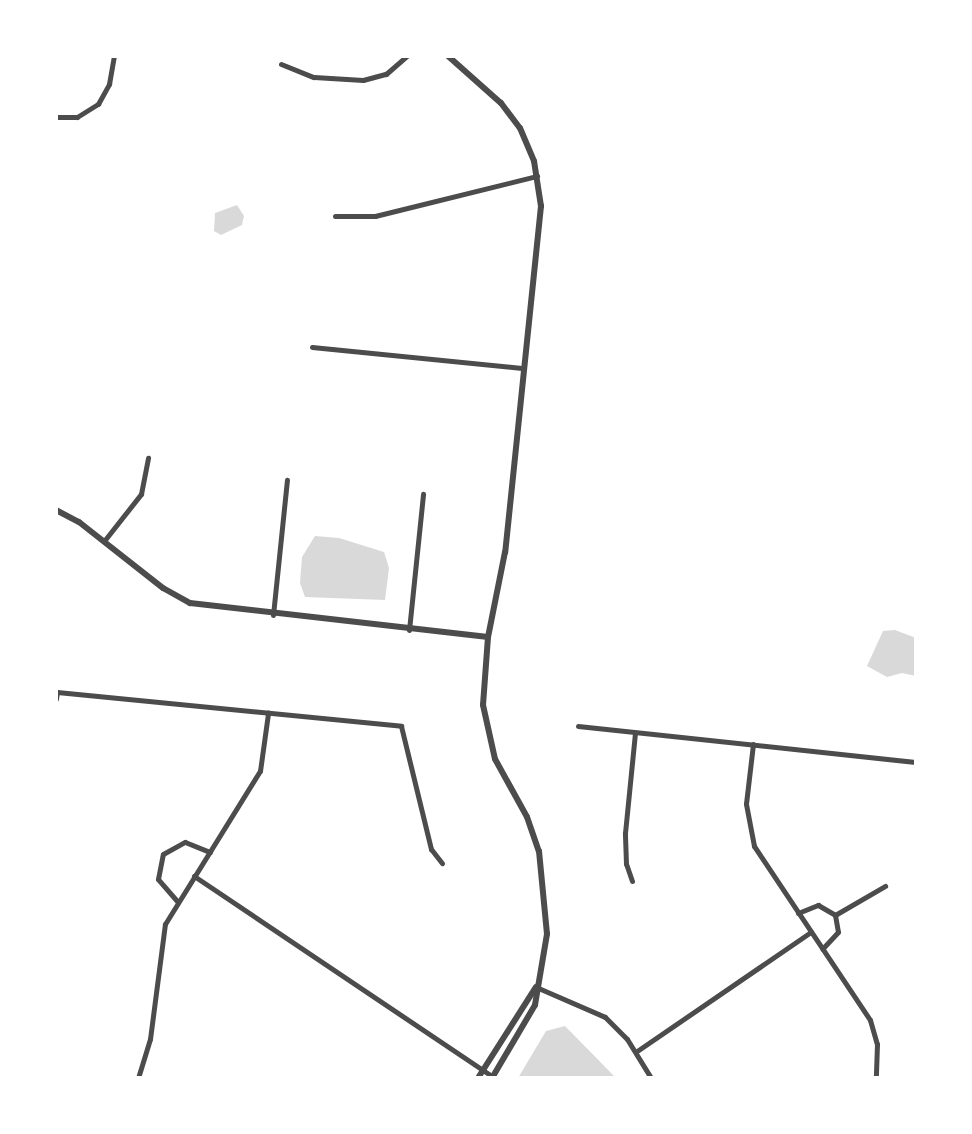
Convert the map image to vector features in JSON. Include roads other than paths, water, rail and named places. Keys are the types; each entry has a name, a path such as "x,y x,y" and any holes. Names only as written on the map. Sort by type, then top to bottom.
{"street":[{"path":"56,117 77,117 98,104 109,84 114,56"},
{"path":"281,64 314,77 363,80 386,74 407,56"},
{"path":"194,876 493,1077 528,1021 547,934 546,887 527,817 495,759 487,732 483,688 488,637 505,551 540,225 537,176 527,140 513,118 448,56"},
{"path":"335,216 375,216 537,176"},
{"path":"312,347 524,368"},
{"path":"104,541 141,494 148,458"},
{"path":"272,615 287,480"},
{"path":"410,630 423,494"},
{"path":"56,510 104,541 163,588 190,603 272,615 488,637"},
{"path":"56,699 57,692 401,726 432,849 442,863"},
{"path":"138,1078 152,1027 162,936 177,901 260,771 268,713"},
{"path":"578,726 913,762"},
{"path":"632,881 625,852 635,732"},
{"path":"752,744 746,804 750,835 763,863 870,1020 877,1044 876,1078"},
{"path":"177,901 158,878 163,854 185,842 210,852"},
{"path":"835,915 885,886"},
{"path":"798,913 818,905 835,915 838,932 822,949"},
{"path":"637,1051 811,932"},
{"path":"536,987 595,1011 637,1051 651,1078"},
{"path":"478,1078 536,987"}]}
